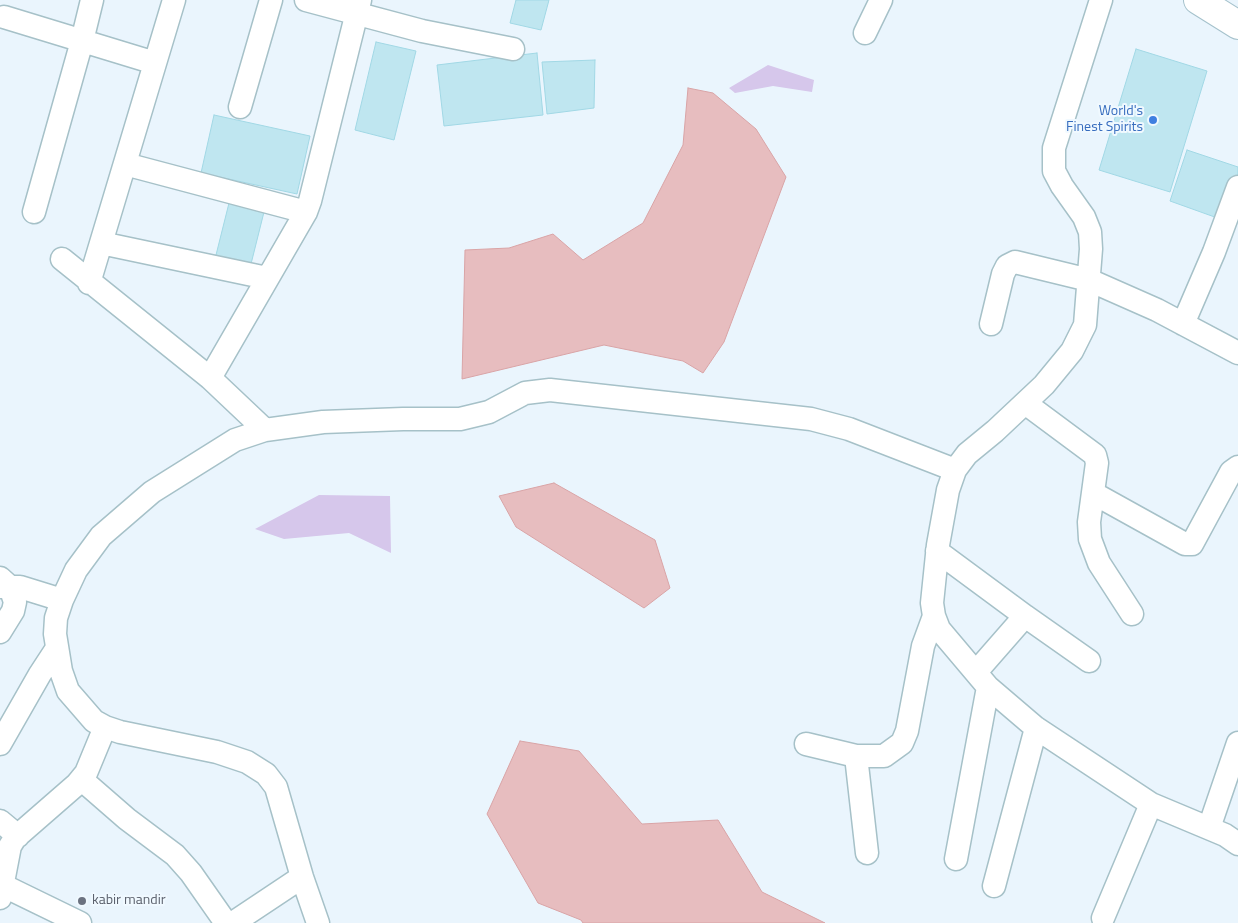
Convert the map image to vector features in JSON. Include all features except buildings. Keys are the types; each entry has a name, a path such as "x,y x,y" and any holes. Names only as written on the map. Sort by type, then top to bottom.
{"main road":[{"path":"1198,0 1238,25"}],"street":[{"path":"34,212 92,0"},
{"path":"89,283 174,0"},
{"path":"240,107 271,0"},
{"path":"306,0 359,7 422,31 513,49"},
{"path":"865,33 881,0"},
{"path":"1101,0 1054,148 1054,171 1084,217 1090,232 1089,280 1085,325 1072,351 1044,385 967,454 956,470 948,490 937,551 932,603 934,616 939,629 982,680 1036,728 1151,804 1225,835 1238,844"},
{"path":"210,378 306,212 359,7"},
{"path":"4,16 155,62"},
{"path":"125,164 306,212"},
{"path":"1183,324 1214,252 1238,187"},
{"path":"101,243 268,278"},
{"path":"62,260 210,378 265,430"},
{"path":"991,324 1003,274 1007,266 1015,262 1089,280 1156,310 1238,353"},
{"path":"318,923 302,878 276,787 266,774 247,762 217,752 120,732 105,727 94,721 68,691 61,671 55,634 56,618 62,600 76,570 101,536 152,492 235,440 265,430 323,422 460,419 489,412 525,394 550,390 811,419 849,429 956,470"},
{"path":"1025,403 1095,455 1096,464 1089,522 1090,539 1099,563 1132,614"},
{"path":"1093,493 1185,544 1192,544 1231,472 1235,467 1238,467"},
{"path":"937,551 1089,661"},
{"path":"3,584 20,587 62,600"},
{"path":"0,632 13,611 15,602 3,584"},
{"path":"806,744 856,756 884,756 902,743 907,731 923,646 934,616"},
{"path":"956,859 982,680 1025,616"},
{"path":"0,744 57,648"},
{"path":"80,923 1,892 10,846 18,836 81,779 86,772 105,727"},
{"path":"994,886 1036,728"},
{"path":"1209,828 1238,743"},
{"path":"856,756 867,853"},
{"path":"81,779 127,819 175,855 192,873 226,923"},
{"path":"1103,918 1151,804"},
{"path":"0,821 18,836"},
{"path":"233,923 302,878"}],"shaded area":[{"path":"768,65 814,80 812,92 773,86 735,93 729,88"},
{"path":"688,88 713,93 756,129 786,177 724,342 703,373 683,361 604,345 462,379 465,250 509,248 553,234 583,260 643,223 683,145"},
{"path":"554,483 655,540 670,588 644,608 516,527 499,496"},
{"path":"319,495 390,496 391,553 349,533 284,539 255,529"},
{"path":"520,741 579,751 642,824 718,820 762,892 825,923 583,923 581,920 538,903 487,814"}],"place":[{"name":"World's Finest Spirits","path":"1153,120"},
{"name":"kabir mandir","path":"82,901"}]}
